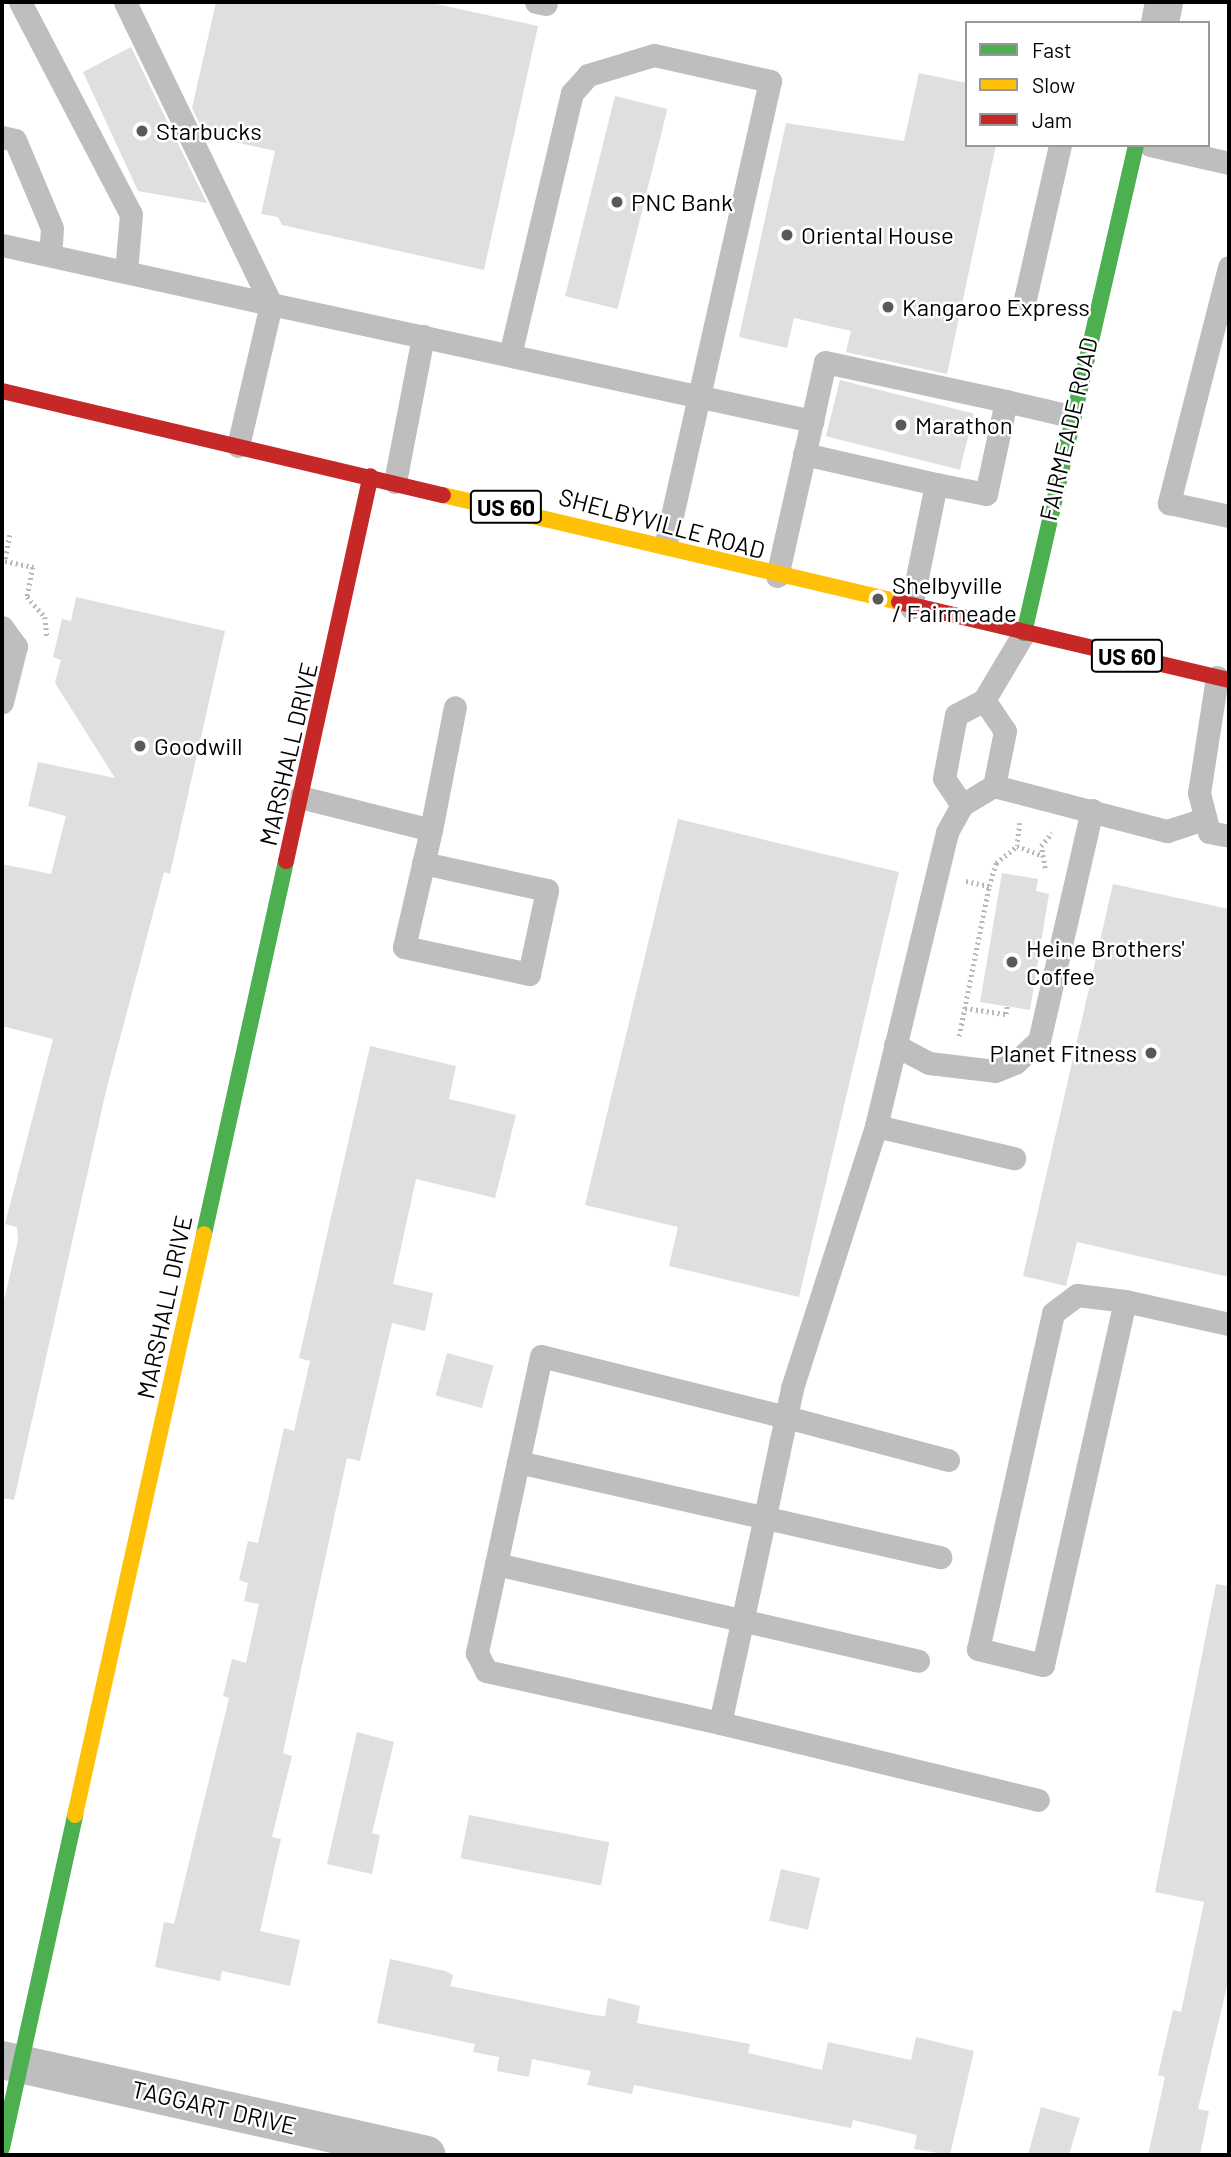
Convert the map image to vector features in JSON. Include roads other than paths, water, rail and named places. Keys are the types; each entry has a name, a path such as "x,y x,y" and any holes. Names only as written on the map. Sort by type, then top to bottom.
{"street":[{"path":"1160,21 1164,2"},
{"name":"FAIRMEADE ROAD","path":"1024,633 1070,416 1136,147"},
{"name":"SHELBYVILLE ROAD","path":"2,391 666,543 777,576 1223,678"},
{"name":"MARSHALL DRIVE","path":"2,2148 11,2062 371,476"},
{"name":"TAGGART DRIVE","path":"11,2062 426,2155"}],"lane":[{"path":"20,2 131,214 126,272"},
{"path":"125,2 271,303 239,446"},
{"path":"510,355 572,93 588,75 654,55 770,81 666,543"},
{"path":"2,137 15,139 52,228 50,256"},
{"path":"1025,299 1060,147"},
{"path":"1159,147 1229,163"},
{"path":"2,245 812,421"},
{"path":"1229,267 1169,503 1229,516"},
{"path":"395,482 423,337"},
{"path":"777,576 825,362 1070,416"},
{"path":"804,454 986,494 1006,401"},
{"path":"911,607 936,484"},
{"path":"2,627 16,646 2,702"},
{"path":"962,805 944,778 956,715 984,701 1024,633"},
{"path":"1223,678 1199,793 1201,820 1209,832 1229,836"},
{"path":"984,701 1005,731 994,786"},
{"path":"424,863 547,890 529,974 404,947 424,863 455,707"},
{"path":"720,1723 786,1417 876,1126 947,832 962,805 994,786 1167,831 1201,820"},
{"path":"300,797 431,830"},
{"path":"895,1045 929,1063 995,1070 1014,1063 1039,1041 1092,810"},
{"path":"876,1126 1014,1158"},
{"path":"1125,1301 1042,1665 978,1649 1053,1313 1077,1295 1125,1301 1229,1324"},
{"path":"948,1460 541,1356 477,1653 486,1671 720,1723 1038,1800"},
{"path":"518,1462 764,1521 940,1557"},
{"path":"496,1564 918,1661"}],"place":[{"name":"Starbucks","path":"142,131"},
{"name":"PNC Bank","path":"617,202"},
{"name":"Oriental House","path":"787,235"},
{"name":"Kangaroo Express","path":"888,307"},
{"name":"Marathon","path":"901,425"},
{"name":"Shelbyville / Fairmeade","path":"878,599"},
{"name":"Goodwill","path":"140,746"},
{"name":"Heine Brothers' Coffee","path":"1012,962"},
{"name":"Planet Fitness","path":"1151,1053"}]}
